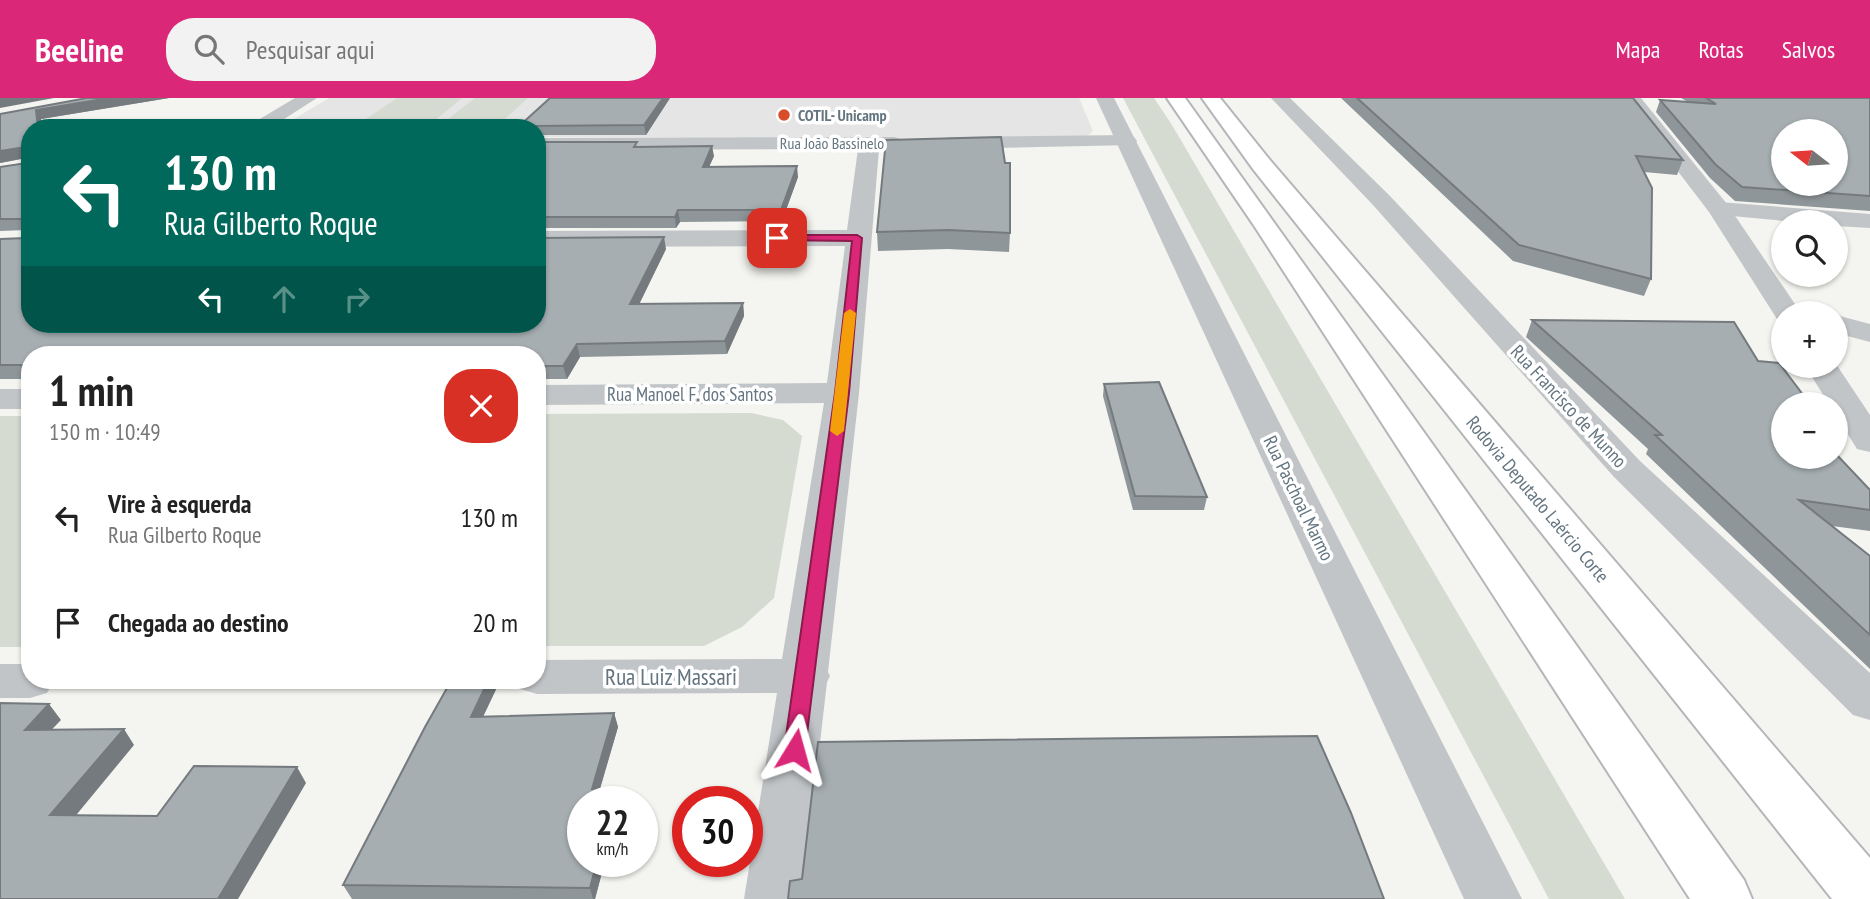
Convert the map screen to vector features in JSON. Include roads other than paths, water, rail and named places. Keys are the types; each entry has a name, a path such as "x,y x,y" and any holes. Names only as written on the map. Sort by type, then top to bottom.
{"highway":[{"path":"1176,98 1273,236 1723,899"},
{"name":"Rodovia Deputado Laércio Corte","path":"1211,98 1261,164 1868,899"}],"street":[{"path":"271,119 308,98"},
{"name":"Rua Paschoal Marmo","path":"1105,98 1493,899"},
{"name":"Rua Francisco de Munno","path":"1280,98 1381,200 1628,469 1870,702"},
{"path":"1631,98 1719,209 1781,301"},
{"name":"Rua João Bassinelo","path":"546,144 1127,141"},
{"path":"773,899 806,676 842,393 869,143"},
{"path":"1719,209 1870,221"},
{"path":"546,239 857,238"},
{"path":"1848,327 1870,333"},
{"path":"1829,378 1870,441"},
{"name":"Rua Manoel F. dos Santos","path":"546,395 842,393"},
{"path":"0,399 21,399"},
{"name":"Rua Luiz Massari","path":"546,677 806,676"},
{"path":"0,681 21,681"}],"place":[{"name":"COTIL- Unicamp","path":"784,115"}]}
